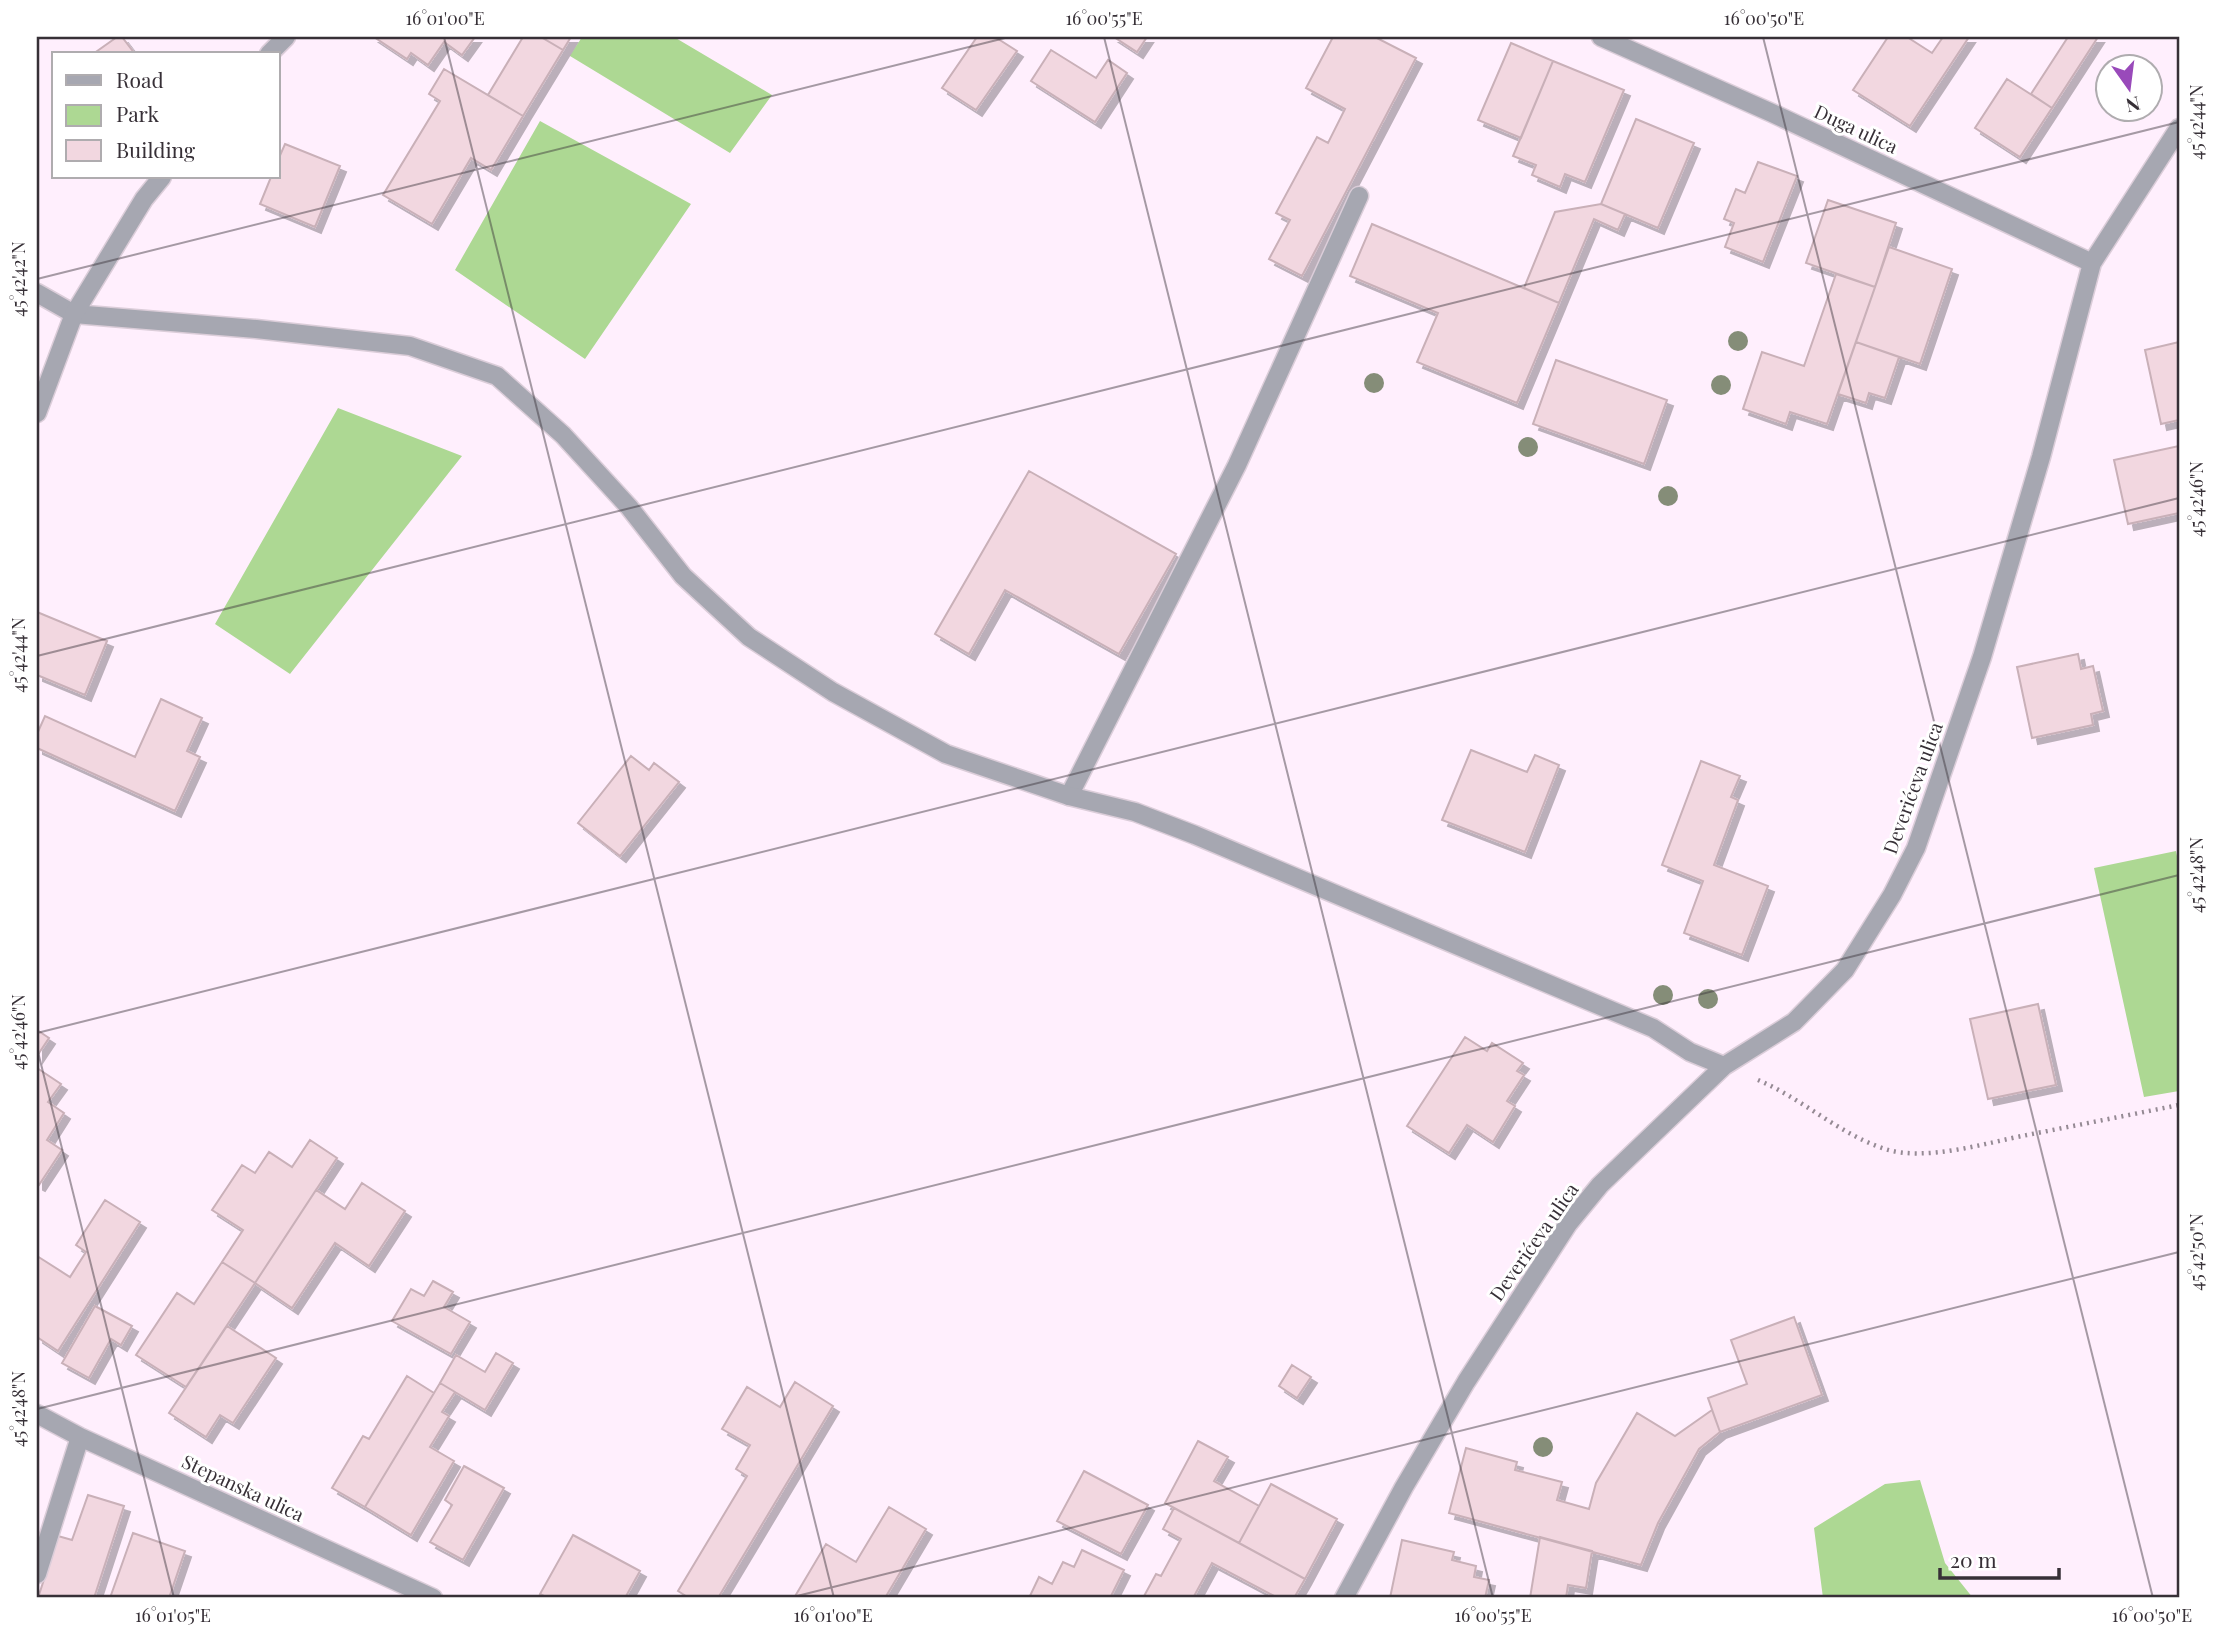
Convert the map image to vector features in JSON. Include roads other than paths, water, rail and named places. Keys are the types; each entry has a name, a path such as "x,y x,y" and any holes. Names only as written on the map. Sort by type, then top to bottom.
{"street":[{"path":"271,52 286,37"},
{"name":"Duga ulica","path":"1601,37 1772,113 2092,263"},
{"name":"Deverićeva ulica","path":"1344,1598 1404,1487 1466,1382 1568,1224 1600,1185 1724,1066 1794,1022 1844,970 1872,929 1916,848 1982,657 2041,457 2092,263 2179,128"},
{"path":"37,413 74,314 138,209 161,178"},
{"path":"1069,796 1237,465 1359,196"},
{"path":"37,293 74,314 256,329 410,346 497,376 563,435 629,507 682,576 749,638 833,692 946,754 1069,796 1135,812 1195,835 1653,1028 1690,1052 1724,1066"},
{"name":"Stepanska ulica","path":"37,1414 80,1437 433,1598"},
{"path":"37,1574 80,1437"}]}
